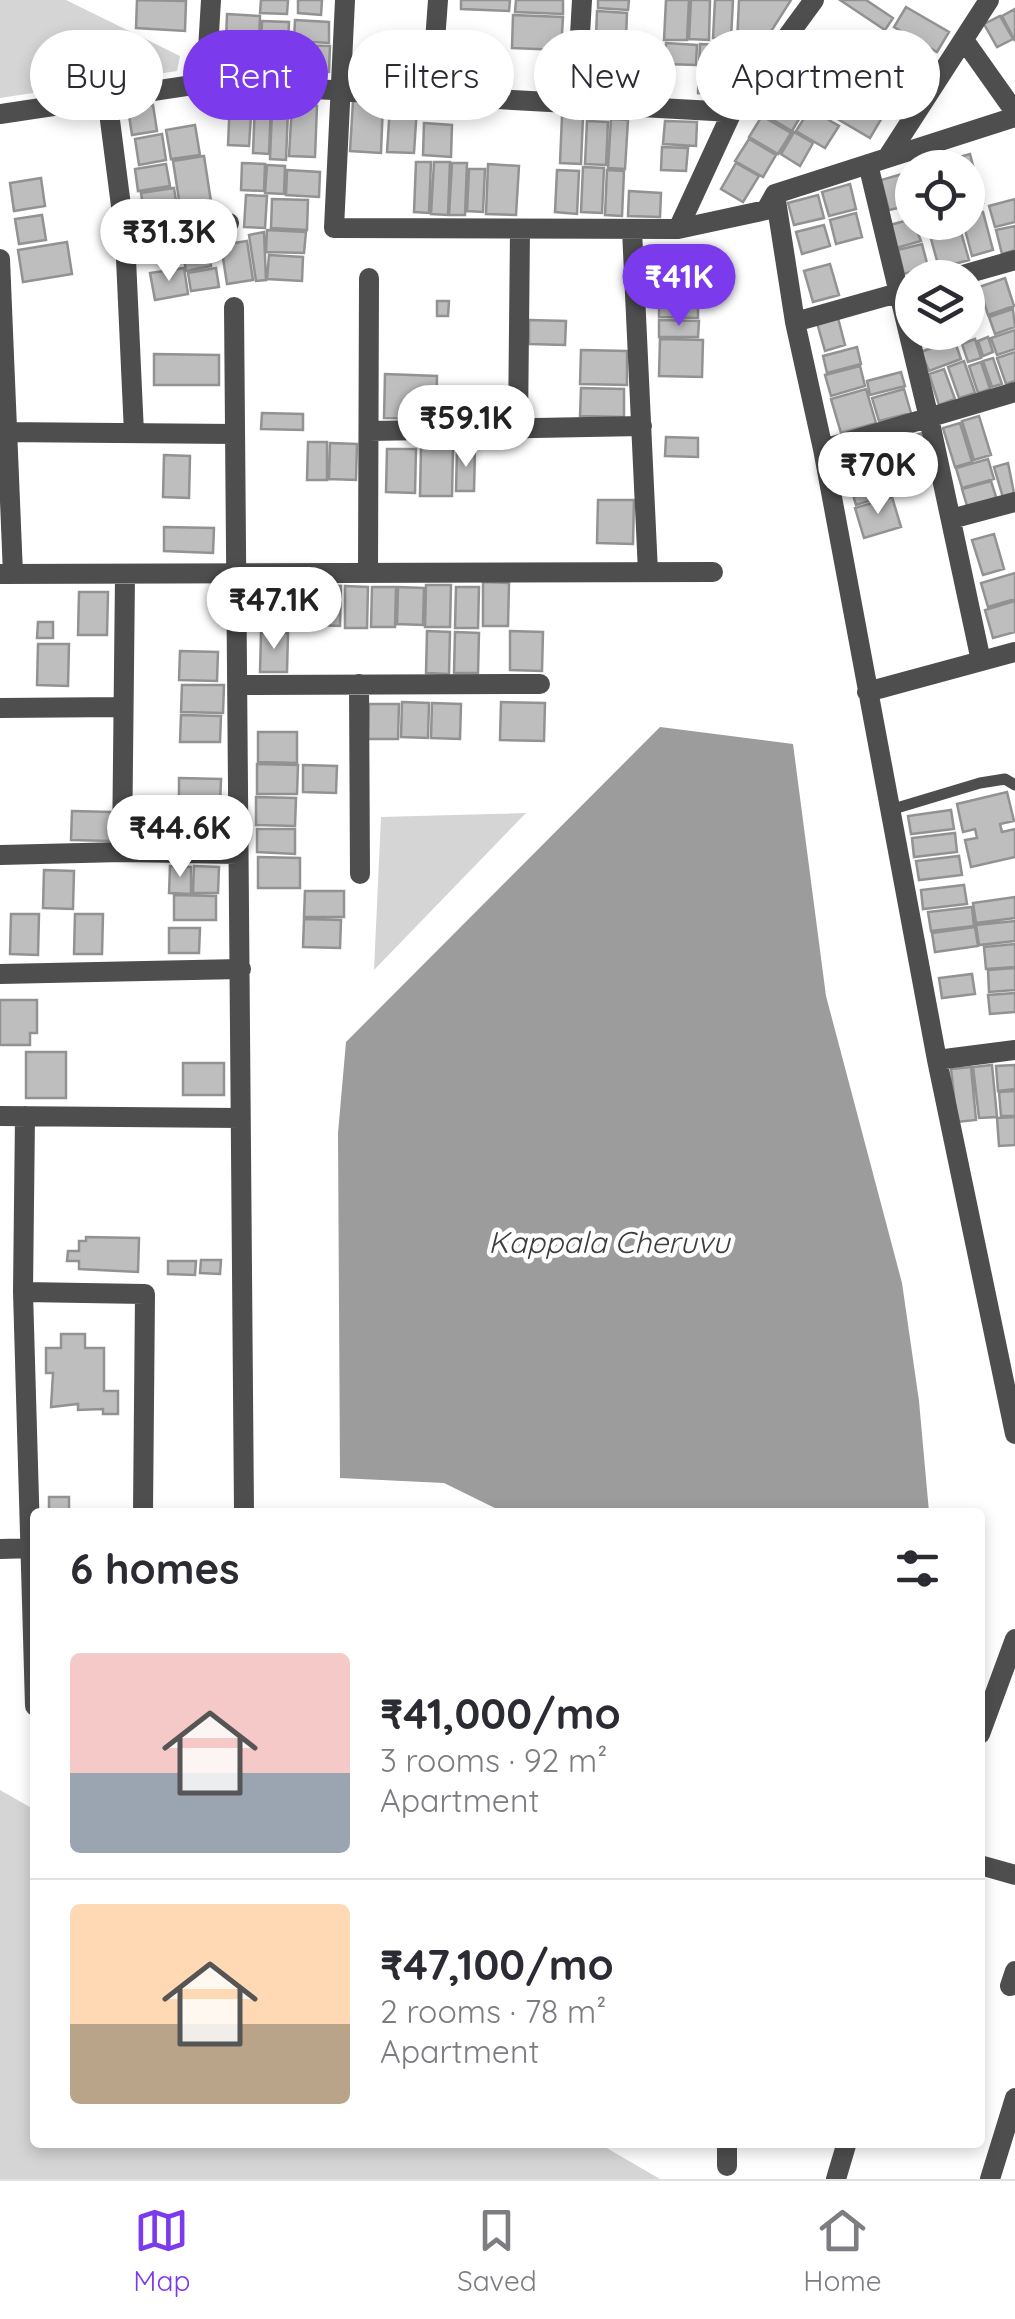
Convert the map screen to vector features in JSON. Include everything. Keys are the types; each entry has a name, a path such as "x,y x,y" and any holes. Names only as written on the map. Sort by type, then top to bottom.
{"street":[{"path":"209,30 211,0"},
{"path":"345,0 334,228 678,229 766,210 775,194 1015,114 964,40"},
{"path":"436,30 438,0"},
{"path":"580,30 582,0"},
{"path":"792,30 814,0"},
{"path":"899,260 877,161 989,0"},
{"path":"328,89 348,91"},
{"path":"0,114 30,109"},
{"path":"110,120 125,236 134,433"},
{"path":"678,229 728,120"},
{"path":"775,194 795,322 824,448 937,1060 1015,1434"},
{"path":"125,236 229,223"},
{"path":"518,428 520,230"},
{"path":"632,230 648,572"},
{"path":"0,260 6,574 714,572"},
{"path":"985,269 1015,260"},
{"path":"368,573 369,278"},
{"path":"795,322 895,293"},
{"path":"234,307 244,1508"},
{"path":"917,350 982,661"},
{"path":"824,448 1015,392"},
{"path":"368,432 642,426"},
{"path":"4,432 235,434"},
{"path":"950,519 1015,502"},
{"path":"122,852 125,576"},
{"path":"868,692 1015,652"},
{"path":"359,684 360,874"},
{"path":"237,685 540,684"},
{"path":"0,708 122,708"},
{"path":"0,855 238,854"},
{"path":"0,974 241,969"},
{"path":"937,1060 1015,1050"},
{"path":"0,1116 240,1118"},
{"path":"24,1116 23,1292 31,1508"},
{"path":"23,1292 146,1294 143,1508"},
{"path":"0,1550 30,1548"},
{"path":"985,1720 1015,1639"},
{"path":"985,1867 1015,1875"},
{"path":"990,2179 1015,2098"},
{"path":"727,2148 727,2166"},
{"path":"836,2179 845,2148"}],"lane":[{"path":"890,810 980,782 1006,779 1015,785"}],"shaded area":[{"path":"0,0 66,0 127,30 30,30 30,93 0,98"},
{"path":"163,48 180,56 177,71 163,73"},
{"path":"526,813 374,970 381,817"},
{"path":"0,1790 30,1807 30,2148 607,2148 660,2179 0,2179"}],"water":[{"name":"Kappala Cheruvu","path":"660,727 793,744 826,996 902,1283 919,1401 929,1508 495,1508 444,1483 340,1478 338,1133 346,1042"}],"building":[{"path":"137,0 186,1 185,30 136,28"},
{"path":"261,0 288,0 287,14 260,13"},
{"path":"298,0 322,0 321,15 298,13"},
{"path":"461,0 510,0 509,11 461,9"},
{"path":"516,0 563,0 563,14 515,12"},
{"path":"598,0 629,0 628,10 598,8"},
{"path":"666,0 689,0 687,40 676,40 676,30 664,30"},
{"path":"691,0 710,0 709,30 696,30 696,39 689,39"},
{"path":"715,0 733,0 731,30 713,30"},
{"path":"739,0 791,0 772,30 738,30"},
{"path":"840,0 866,0 893,18 885,30"},
{"path":"906,7 949,32 940,47 940,30 894,27"},
{"path":"1015,9 1015,41 1002,16"},
{"path":"597,11 627,13 626,30 596,30"},
{"path":"227,14 260,16 259,30 226,30"},
{"path":"513,15 563,17 562,30 534,30 534,49 514,48"},
{"path":"1000,16 1013,39 997,47 984,24"},
{"path":"295,20 329,22 329,43 328,30 295,30"},
{"path":"262,21 289,22 289,30 262,30"},
{"path":"676,44 696,45 696,65 676,64"},
{"path":"130,120 155,120 157,131 132,135"},
{"path":"229,120 251,120 249,146 228,145"},
{"path":"254,120 270,120 269,154 253,153"},
{"path":"272,120 288,120 286,160 270,159"},
{"path":"291,120 316,120 315,157 289,156"},
{"path":"352,120 382,120 381,153 350,151"},
{"path":"389,120 416,120 414,153 387,152"},
{"path":"562,120 583,120 581,164 560,163"},
{"path":"611,120 628,120 625,169 608,168"},
{"path":"760,120 769,120 791,133 778,154 749,137"},
{"path":"773,120 798,120 792,131"},
{"path":"803,120 829,120 839,126 825,148 796,131"},
{"path":"839,120 881,120 870,138"},
{"path":"587,121 608,122 606,165 585,164"},
{"path":"665,121 697,122 696,146 663,144"},
{"path":"424,123 452,125 451,157 423,155"},
{"path":"195,125 200,155 171,159 166,130"},
{"path":"794,132 813,143 800,166 781,154"},
{"path":"162,134 166,160 139,165 135,139"},
{"path":"749,139 776,155 763,177 735,161"},
{"path":"662,147 688,148 686,171 661,170"},
{"path":"204,156 212,208 181,213 173,161"},
{"path":"416,162 431,162 429,213 414,212"},
{"path":"434,162 450,162 448,215 431,214"},
{"path":"242,163 265,164 264,191 241,190"},
{"path":"452,163 467,163 465,215 449,215"},
{"path":"736,163 759,176 743,202 721,189"},
{"path":"166,164 170,186 138,191 135,169"},
{"path":"488,164 519,166 516,215 486,214"},
{"path":"267,165 285,166 284,194 265,193"},
{"path":"583,167 604,168 602,213 581,212"},
{"path":"469,169 485,169 483,212 467,211"},
{"path":"287,170 320,172 319,197 286,195"},
{"path":"557,170 579,171 577,214 555,212"},
{"path":"607,170 624,171 622,216 605,215"},
{"path":"895,176 895,209 889,210 881,180"},
{"path":"41,178 45,206 14,211 10,183"},
{"path":"850,184 856,209 829,216 822,192"},
{"path":"174,188 178,213 145,219 141,193"},
{"path":"629,191 661,193 660,217 628,216"},
{"path":"246,195 267,196 265,228 244,227"},
{"path":"818,195 824,218 794,225 788,203"},
{"path":"272,199 308,200 307,230 271,228"},
{"path":"1015,199 1015,222 995,227 989,206"},
{"path":"856,213 862,237 836,244 830,220"},
{"path":"42,215 46,240 19,244 15,219"},
{"path":"985,220 993,250 972,256 968,240 985,240"},
{"path":"895,224 895,240 921,241 896,248 890,225"},
{"path":"824,225 830,246 802,254 796,232"},
{"path":"1015,226 1015,250 1002,254 996,230"},
{"path":"267,230 306,232 304,253 266,252"},
{"path":"264,232 266,280 256,281 249,235"},
{"path":"206,237 211,266 186,271 181,241"},
{"path":"931,240 963,240 969,260 937,260"},
{"path":"247,241 253,280 227,284 221,245"},
{"path":"67,242 72,274 23,282 18,250"},
{"path":"922,244 926,260 900,260 898,250"},
{"path":"269,255 303,257 302,281 267,279"},
{"path":"830,264 839,295 813,302 804,271"},
{"path":"184,268 188,294 155,300 150,273"},
{"path":"216,268 219,287 191,291 188,273"},
{"path":"657,273 698,274 697,297 656,296"},
{"path":"1005,278 1014,306 988,315 985,285"},
{"path":"659,299 698,300 698,318 659,317"},
{"path":"437,301 449,301 448,316 437,316"},
{"path":"1013,309 1015,327 995,334 989,317"},
{"path":"838,318 845,345 825,351 817,323"},
{"path":"529,320 566,321 565,345 529,344"},
{"path":"659,320 699,321 698,337 659,337"},
{"path":"1015,330 1015,349 997,355 991,338"},
{"path":"988,337 993,352 983,356 981,350 985,350"},
{"path":"660,339 703,340 702,377 659,376"},
{"path":"857,347 861,364 827,373 823,356"},
{"path":"581,350 627,351 627,385 580,384"},
{"path":"958,350 961,359 929,371 921,352"},
{"path":"964,350 978,350 981,358 968,362"},
{"path":"1015,352 1015,381 1006,384 997,358"},
{"path":"154,354 219,355 219,385 154,385"},
{"path":"993,358 1002,384 992,387 983,361"},
{"path":"964,361 975,393 959,398 948,367"},
{"path":"981,362 990,389 978,393 969,366"},
{"path":"860,366 865,386 831,396 825,375"},
{"path":"944,369 955,399 939,405 929,374"},
{"path":"901,372 905,386 870,395 867,381"},
{"path":"385,374 437,376 436,419 384,418"},
{"path":"581,388 624,389 624,417 580,416"},
{"path":"866,389 876,423 841,433 831,399"},
{"path":"904,389 911,413 879,421 872,398"},
{"path":"262,413 303,414 303,430 261,429"},
{"path":"979,416 991,455 974,460 962,421"},
{"path":"960,423 972,462 955,467 943,428"},
{"path":"922,433 936,479 910,487 896,441"},
{"path":"666,437 698,438 698,457 665,456"},
{"path":"308,442 327,442 327,480 307,480"},
{"path":"330,443 357,444 356,480 329,479"},
{"path":"421,447 453,448 452,496 420,496"},
{"path":"457,448 475,448 474,491 456,491"},
{"path":"387,449 416,449 415,493 386,492"},
{"path":"164,455 190,456 189,498 163,497"},
{"path":"865,458 878,498 856,505 844,464"},
{"path":"988,459 994,479 962,488 956,468"},
{"path":"1008,463 1015,498 1004,501 994,467"},
{"path":"991,481 997,500 968,509 962,489"},
{"path":"892,497 901,527 864,538 855,508"},
{"path":"598,500 634,500 633,544 597,543"},
{"path":"164,527 214,528 213,553 164,551"},
{"path":"994,534 1004,569 983,575 972,540"},
{"path":"1015,573 1015,599 988,607 981,583"},
{"path":"483,582 509,583 508,626 483,626"},
{"path":"318,585 341,586 340,626 317,625"},
{"path":"426,585 451,585 450,627 425,627"},
{"path":"345,586 368,587 367,628 345,628"},
{"path":"372,587 396,587 395,627 371,627"},
{"path":"398,587 424,588 423,625 397,624"},
{"path":"456,587 479,587 478,628 455,628"},
{"path":"261,591 309,592 308,627 261,626"},
{"path":"79,592 108,592 107,635 78,635"},
{"path":"1015,601 1015,632 993,638 985,610"},
{"path":"38,622 53,622 53,638 37,638"},
{"path":"427,631 450,632 449,674 426,673"},
{"path":"510,631 543,632 542,671 510,670"},
{"path":"455,632 479,633 478,673 454,673"},
{"path":"261,633 288,633 287,672 260,672"},
{"path":"38,644 69,644 68,686 37,685"},
{"path":"180,651 218,652 217,681 179,680"},
{"path":"182,685 224,685 223,713 181,712"},
{"path":"402,702 429,703 428,738 401,737"},
{"path":"501,702 545,703 544,741 500,740"},
{"path":"432,703 461,704 460,739 431,738"},
{"path":"369,704 399,704 398,739 368,739"},
{"path":"181,715 221,716 220,742 180,742"},
{"path":"258,732 297,732 297,763 258,762"},
{"path":"257,764 298,765 297,794 257,794"},
{"path":"303,765 337,766 336,793 303,792"},
{"path":"179,778 221,779 220,808 179,807"},
{"path":"1007,792 1014,821 1000,824 1002,832 1015,829 1015,857 971,867 965,840 977,838 975,829 963,832 957,804"},
{"path":"256,797 296,798 295,826 256,825"},
{"path":"951,810 954,829 911,834 908,816"},
{"path":"72,811 111,812 111,841 71,840"},
{"path":"135,811 174,812 174,841 135,840"},
{"path":"257,829 295,829 295,854 257,852"},
{"path":"955,833 957,852 914,857 912,838"},
{"path":"959,856 962,875 919,880 916,861"},
{"path":"258,857 300,858 300,888 258,888"},
{"path":"170,866 191,867 191,894 169,893"},
{"path":"194,866 219,867 218,893 193,893"},
{"path":"44,870 74,871 73,909 43,908"},
{"path":"964,885 967,904 923,909 921,890"},
{"path":"305,891 344,891 344,917 304,917"},
{"path":"174,895 216,896 216,920 174,920"},
{"path":"1015,897 1015,918 976,923 973,903"},
{"path":"972,907 974,926 931,931 928,912"},
{"path":"11,914 39,914 38,955 10,954"},
{"path":"75,914 103,914 102,954 74,954"},
{"path":"304,919 341,920 340,948 303,947"},
{"path":"1015,921 1015,941 979,945 976,925"},
{"path":"975,927 978,946 935,952 932,933"},
{"path":"169,928 200,928 199,953 169,953"},
{"path":"1015,944 1015,967 986,969 984,947"},
{"path":"1015,968 1015,990 989,992 988,970"},
{"path":"972,974 975,994 942,998 939,978"},
{"path":"1015,993 1015,1012 990,1014 988,995"},
{"path":"0,1000 37,1000 37,1033 30,1033 30,1045 0,1045"},
{"path":"26,1052 66,1052 66,1098 26,1098"},
{"path":"183,1063 224,1063 224,1095 183,1095"},
{"path":"992,1065 997,1117 979,1118 973,1067"},
{"path":"1015,1065 1015,1089 998,1091 996,1066"},
{"path":"971,1067 976,1120 957,1122 951,1069"},
{"path":"1015,1091 1015,1116 1001,1116 999,1092"},
{"path":"1015,1117 1015,1145 999,1146 997,1118"},
{"path":"86,1237 139,1238 138,1272 79,1269 79,1261 67,1261 68,1251 79,1251 79,1241 86,1241"},
{"path":"201,1260 221,1260 220,1274 200,1273"},
{"path":"168,1261 196,1261 195,1275 168,1274"},
{"path":"61,1334 85,1334 85,1348 104,1348 104,1391 118,1391 118,1414 103,1414 103,1409 78,1410 78,1404 51,1407 53,1373 46,1373 46,1348 61,1348"},
{"path":"49,1497 69,1497 69,1508 49,1508"}]}
